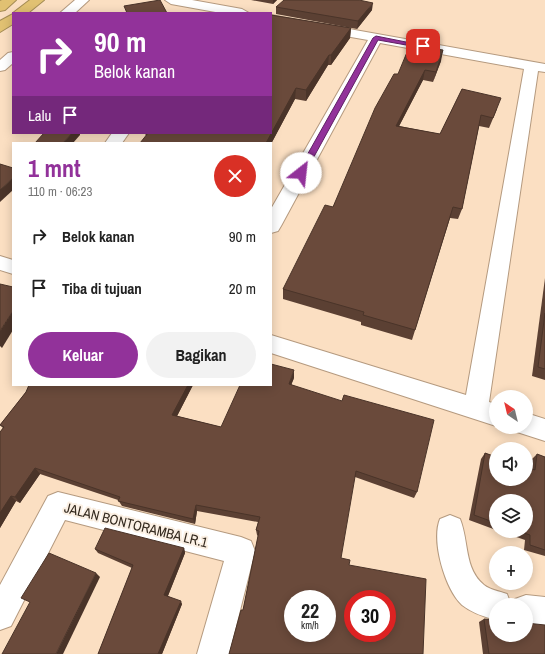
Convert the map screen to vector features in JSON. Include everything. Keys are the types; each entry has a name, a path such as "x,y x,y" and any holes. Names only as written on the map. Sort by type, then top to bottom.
{"highway":[{"path":"0,7 10,0"},
{"path":"21,12 38,0"},
{"path":"0,28 12,19"}],"street":[{"path":"68,12 83,0"},
{"path":"171,0 214,3 234,12"},
{"path":"272,19 538,67 486,411 272,344"},
{"path":"272,224 376,38"},
{"path":"0,67 12,57"},
{"path":"114,142 121,134"},
{"path":"533,426 545,430"},
{"name":"JALAN BONTORAMBA LR.1","path":"0,615 58,505 242,552 214,654"},
{"path":"450,529 456,565 462,582 469,592 480,600 489,603"},
{"path":"533,611 545,612"}],"building":[{"path":"160,0 166,12 127,12 124,6"},
{"path":"284,0 359,0 373,3 358,21 276,7"},
{"path":"272,15 351,28 331,55 329,55 306,90 296,88 272,132"},
{"path":"410,45 443,50 436,72 425,70 396,126 440,134 462,89 501,98 493,118 481,115 462,209 453,207 415,330 363,315 364,312 283,289 325,205 333,207 375,108 394,74 398,74"},
{"path":"43,134 71,134 64,142 36,142"},
{"path":"147,134 271,134 267,142 141,142"},
{"path":"0,164 12,168 12,179 0,190"},
{"path":"0,284 12,287 12,313 0,331"},
{"path":"545,313 545,369 538,367"},
{"path":"272,364 294,370 289,384 342,401 344,395 434,420 417,492 356,471 341,558 350,560 349,565 426,579 423,654 229,654 241,610 243,610 259,531 256,530 260,517 196,505 193,519 118,501 120,497 35,468 15,497 11,496 0,513 0,432 4,427 0,425 26,392 29,386 187,386 172,415 221,427 240,386 272,386"},
{"path":"485,453 489,454 489,486 533,486 533,469 535,470 537,454 545,457 545,550 530,545 530,538 533,538 533,494 489,494 489,520 474,515"},
{"path":"105,528 184,548 164,595 181,601 158,654 98,654 133,565 95,549"},
{"path":"49,553 96,573 56,654 2,654 30,602 21,598"},
{"path":"484,619 489,619 489,642 533,642 533,624 545,625 545,654 489,654"}],"route":[{"path":"301,173 376,38 423,46"}]}
